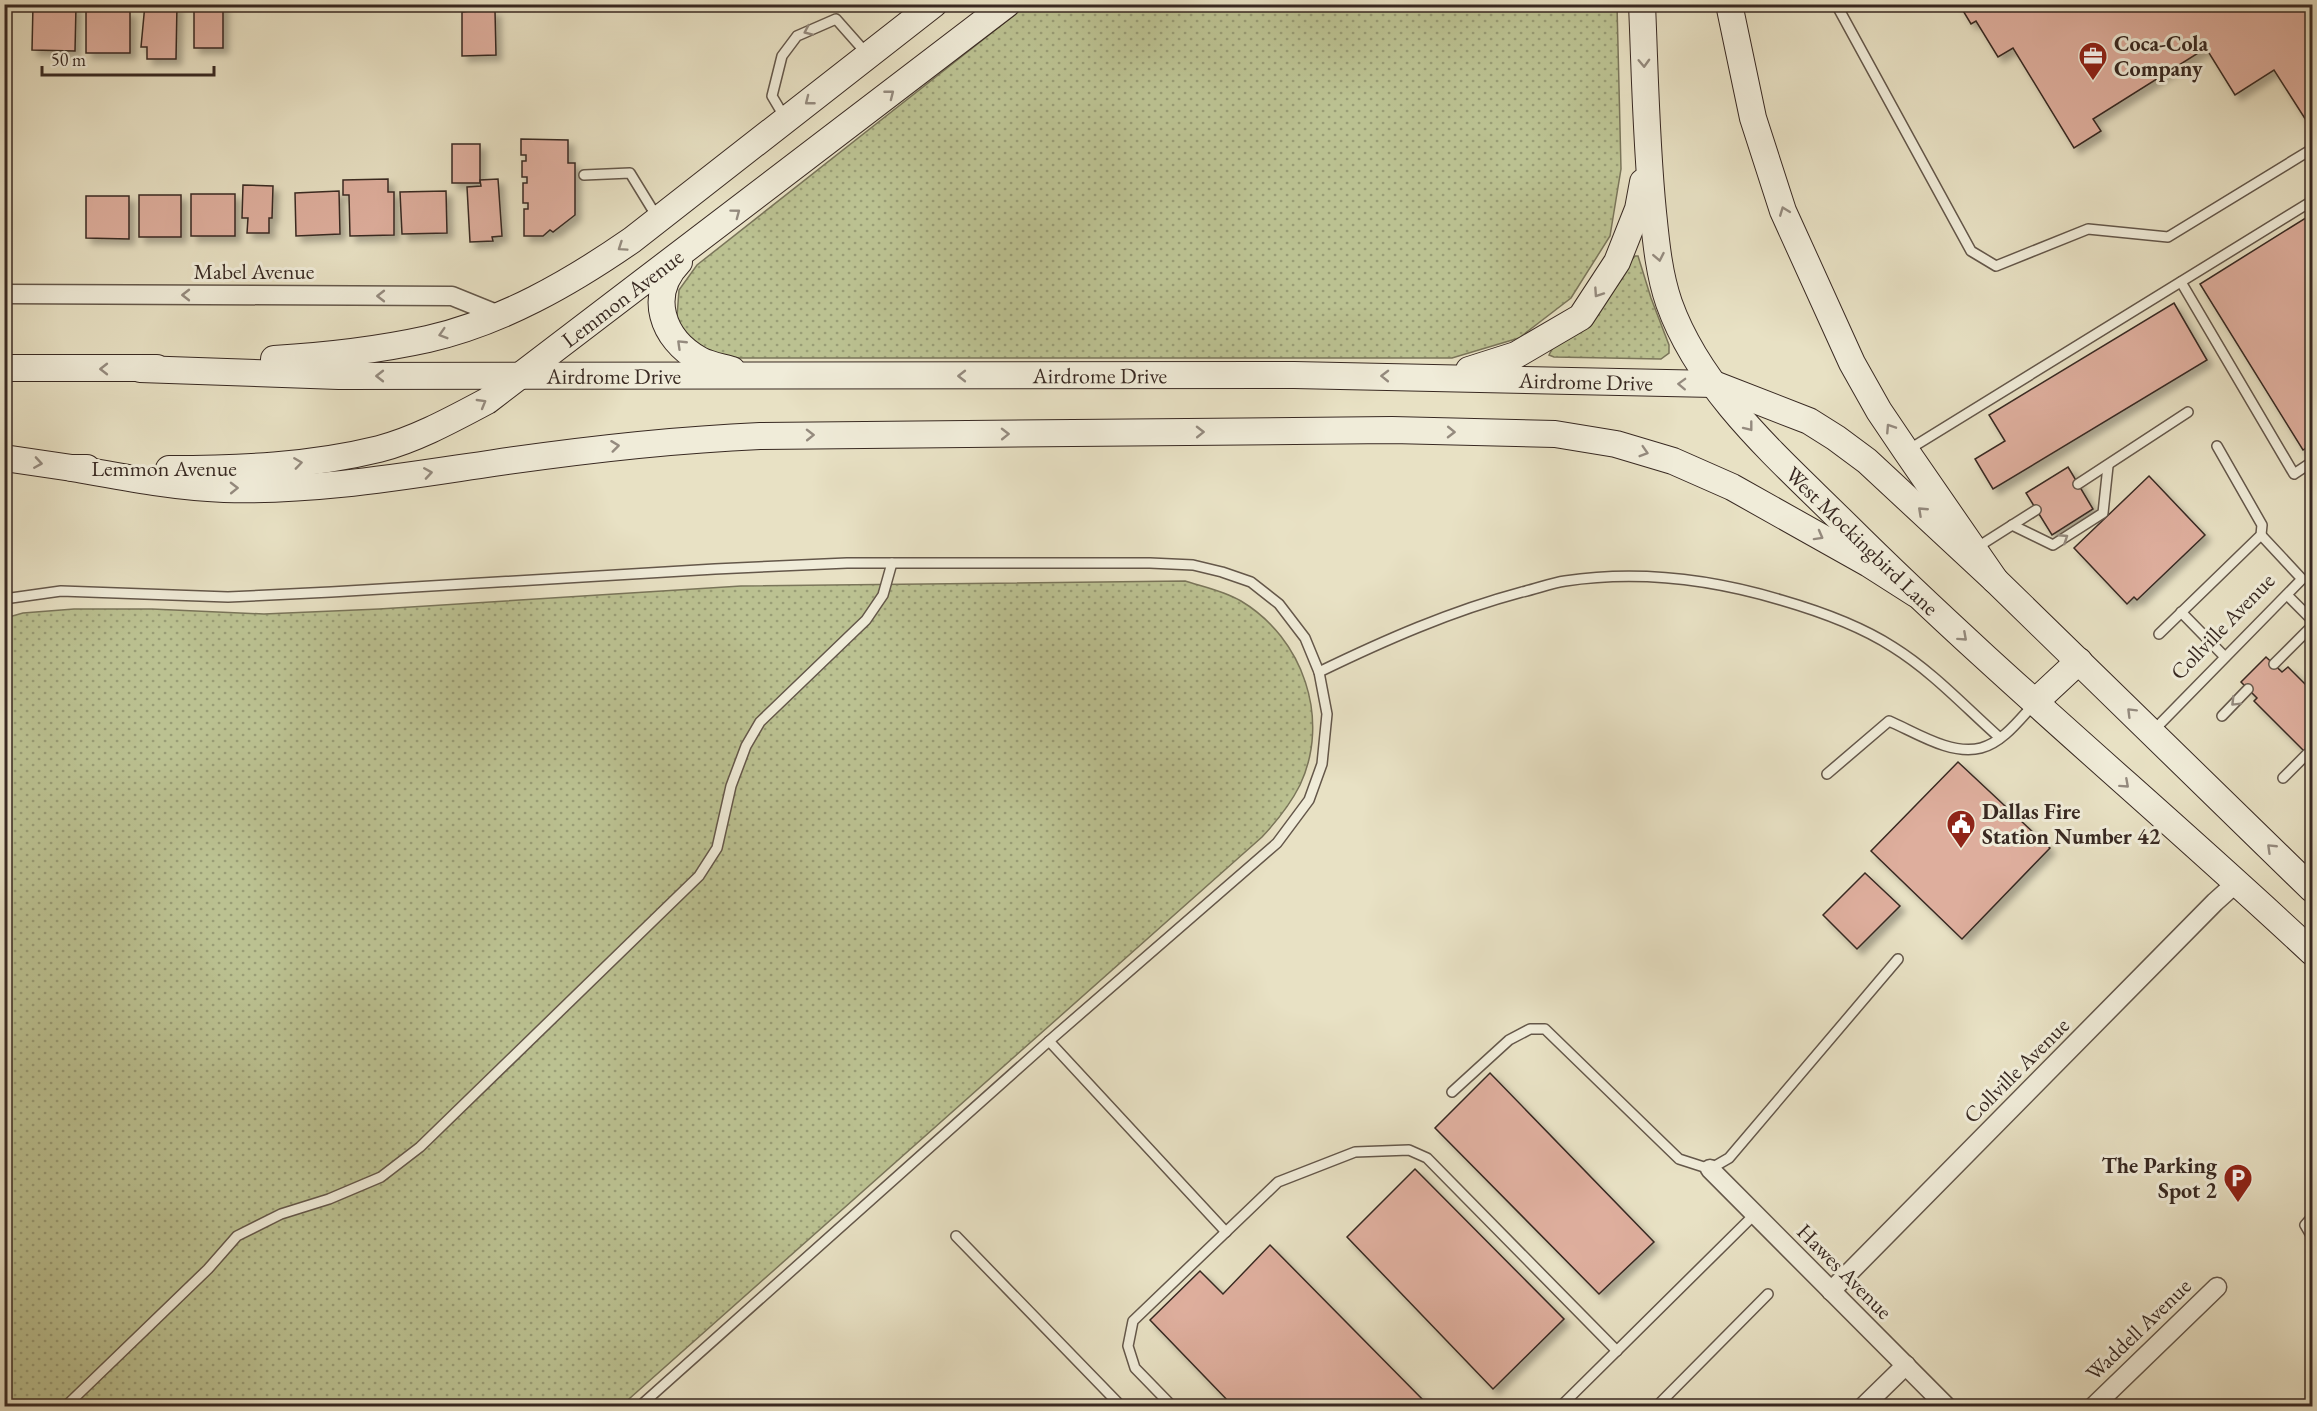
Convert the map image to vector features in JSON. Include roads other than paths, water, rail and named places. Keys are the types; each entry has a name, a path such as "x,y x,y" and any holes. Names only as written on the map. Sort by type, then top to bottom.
{"main road":[{"name":"Lemmon Avenue","path":"4,368 140,369 308,357 429,339 499,315 553,290 592,267 658,219 934,4"},
{"name":"Lemmon Avenue","path":"4,458 72,468 248,468 380,449 434,429 487,401 1007,4"},
{"path":"1642,5 1650,4"},
{"path":"1729,4 1753,118 1783,211 1852,363 1879,411 1995,580 2313,889"},
{"name":"West Mockingbird Lane","path":"1642,5 1648,161 1658,252 1669,303 1687,340 1714,384 1768,451 1916,594 2310,954"},
{"path":"1443,377 1516,356 1581,317 1617,262 1638,209 1648,161"},
{"path":"698,242 671,270 663,286 661,308 667,329 679,344 700,360 752,377"},
{"name":"Airdrome Drive","path":"140,369 339,376 1294,375 1714,384 1809,421 1836,438 1868,461 1995,580"},
{"path":"72,468 150,482 225,489 373,482 620,445 760,436 1381,430 1555,434 1616,444 1673,461 1732,487 1869,564 1916,594"},
{"path":"2035,702 2079,660"}],"street":[{"name":"Mabel Avenue","path":"4,294 453,296 499,315"},
{"name":"Collville Avenue","path":"1832,1291 2235,884"},
{"name":"Hawes Avenue","path":"1710,1169 1947,1407"},
{"name":"Waddell Avenue","path":"2094,1407 2217,1287"},
{"path":"1864,1407 1906,1365"}],"lane":[{"path":"1836,4 1971,251 1996,266 2088,229 2168,237 2313,149"},
{"path":"786,119 772,96 782,57 797,36 836,19 868,56"},
{"path":"584,175 630,173 658,219"},
{"path":"1906,451 2313,201"},
{"path":"2181,282 2294,474 2313,462"},
{"path":"2078,484 2187,412"},
{"path":"2159,634 2261,535 2262,525 2217,446"},
{"path":"2012,525 2053,545 2103,513 2108,465"},
{"path":"1974,549 2036,510"},
{"name":"Collville Avenue","path":"2152,732 2302,579 2261,535"},
{"path":"66,1407 208,1269 237,1236 281,1215 381,1177 420,1147 699,876 717,848 731,786 746,746 760,722 866,620 883,595 891,563"},
{"path":"4,599 61,591 228,597 297,594 715,568 891,563 1150,563 1193,565 1222,572 1251,582 1279,604 1305,638 1319,672 1327,714 1323,764 1310,800 1277,843 1049,1041 639,1407"},
{"path":"1319,672 1368,648 1439,619 1504,597 1564,581 1625,576 1680,579 1744,589 1818,611 1859,629 1892,646 1925,669 2000,738"},
{"path":"2287,595 2313,620"},
{"path":"2181,612 2225,657"},
{"path":"2274,664 2313,626"},
{"path":"2222,716 2248,689"},
{"path":"1827,774 1889,721 1948,747 1981,748 2000,738 2035,702"},
{"path":"2283,778 2307,754"},
{"path":"1452,1092 1509,1040 1530,1029 1545,1029 1678,1159 1710,1169 1729,1158 1898,959"},
{"path":"1049,1041 1226,1232"},
{"path":"1172,1407 1135,1368 1128,1346 1133,1321 1278,1182 1355,1152 1408,1150 1426,1158 1617,1351"},
{"path":"1561,1407 1755,1215"},
{"path":"2313,1217 2305,1224 2313,1237"},
{"path":"956,1236 1121,1406"},
{"path":"1657,1407 1768,1294"}],"place":[{"name":"Coca-Cola Company","path":"2093,82"},
{"name":"Dallas Fire Station Number 42","path":"1961,850"},
{"name":"The Parking Spot 2","path":"2238,1204"}]}
